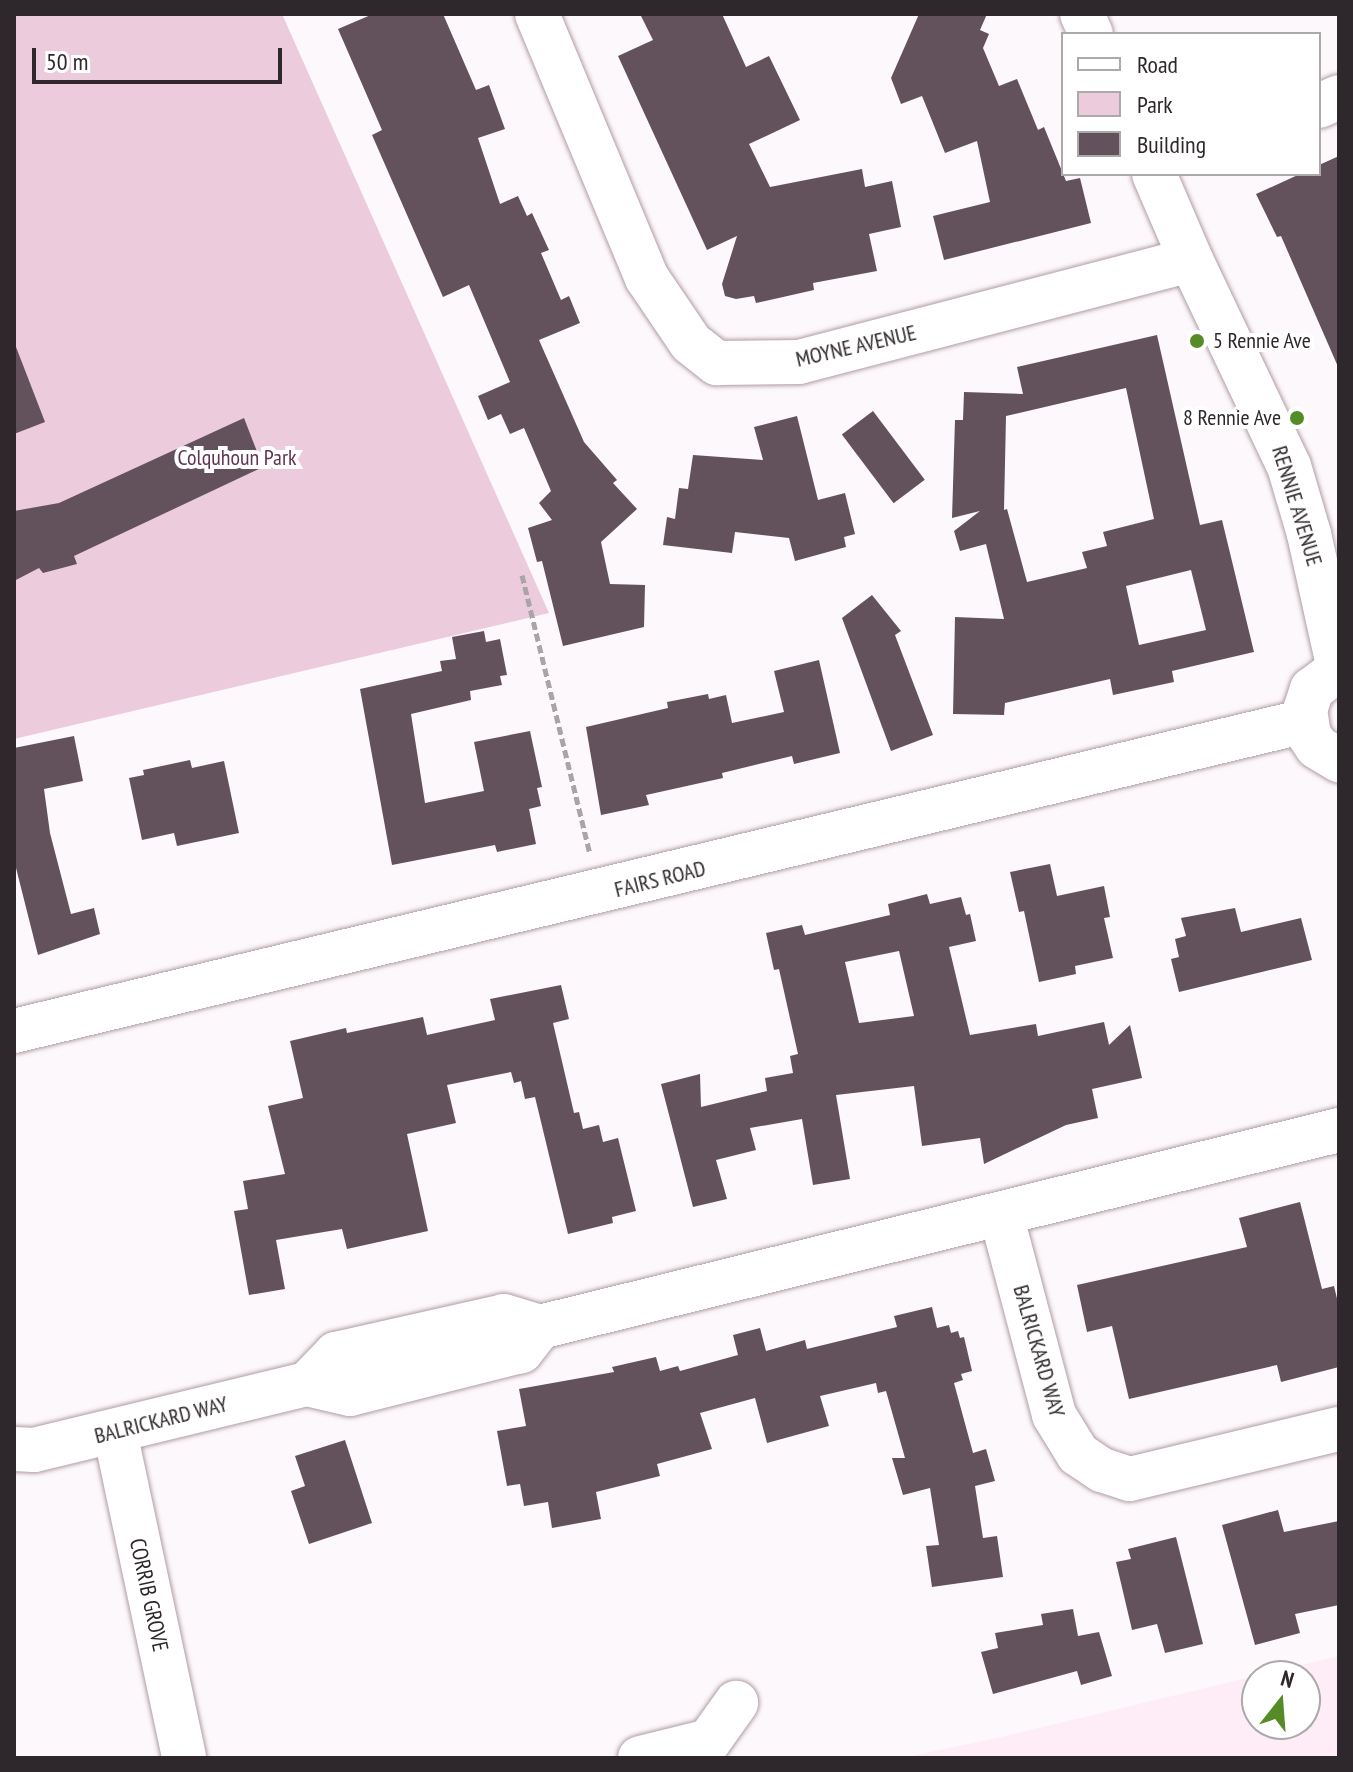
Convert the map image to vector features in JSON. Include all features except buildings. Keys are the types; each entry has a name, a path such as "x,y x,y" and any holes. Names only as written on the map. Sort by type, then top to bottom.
{"street":[{"name":"MOYNE AVENUE","path":"537,14 647,278 691,343 717,363 799,362 1191,260"},
{"name":"RENNIE AVENUE","path":"1158,176 1191,260 1289,466 1309,534 1339,669"},
{"path":"1339,669 1312,689 1305,721 1317,747 1339,760"},
{"name":"FAIRS ROAD","path":"14,1031 599,893 1305,721"},
{"name":"BALRICKARD WAY","path":"14,1449 34,1450 307,1384 350,1394 521,1351 540,1327 1339,1130"},
{"name":"BALRICKARD WAY","path":"1001,1214 1054,1415 1078,1454 1090,1462 1130,1479 1339,1429"},
{"name":"CORRIB GROVE","path":"115,1432 184,1758"},
{"path":"640,1758 709,1741 736,1703"}],"path":[{"path":"522,575 599,893"}],"shaded area":[{"path":"1339,1656 1339,1758 902,1758 1241,1679 1241,1740 1321,1740 1321,1660"}],"green space":[{"name":"Colquhoun Park","path":"14,14 282,14 549,613 14,739"}],"place":[{"name":"5 Rennie Ave","path":"1197,341"},
{"name":"8 Rennie Ave","path":"1297,418"}]}
